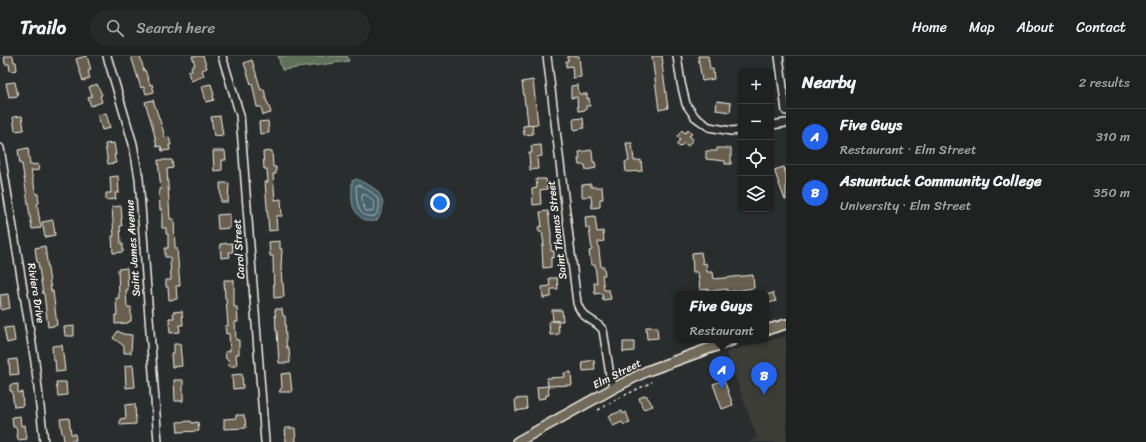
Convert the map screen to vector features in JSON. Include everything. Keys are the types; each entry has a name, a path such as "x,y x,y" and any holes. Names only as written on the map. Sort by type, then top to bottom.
{"main road":[{"path":"769,329 786,324"},
{"name":"Elm Street","path":"517,442 647,371 725,343"}],"street":[{"name":"Saint James Avenue","path":"107,56 134,144 140,178 158,442"},
{"name":"Carol Street","path":"222,56 240,115 265,442"},
{"name":"Saint Thomas Street","path":"547,56 577,303 580,311 587,319 599,325 603,330 610,375 614,388"},
{"path":"677,56 686,104 695,117 709,128 731,131 738,130"},
{"path":"779,56 786,111"},
{"path":"774,125 786,123"},
{"name":"Riviera Drive","path":"0,148 35,362 44,442"}],"path":[{"path":"598,410 652,382"}],"shaded area":[{"path":"786,336 786,442 748,442 757,438 726,352 760,343 769,343 769,341"}],"green space":[{"path":"278,56 347,56 349,61 282,70"}],"water":[{"path":"357,179 374,188 380,196 382,202 382,212 377,220 365,220 359,216 354,209 352,200 352,181"}],"building":[{"path":"4,56 13,56 14,62 16,62 17,70 10,71 9,64 5,64"},
{"path":"87,56 91,70 88,71 90,78 83,81 76,59"},
{"path":"131,56 140,56 144,71 145,70 150,85 152,84 154,92 146,94 144,87 141,88"},
{"path":"192,56 203,56 207,68 202,70 204,76 191,81 188,72 192,71 191,67 195,65"},
{"path":"568,56 579,56 581,77 573,78 572,66 566,67"},
{"path":"652,56 662,56 668,108 659,110"},
{"path":"698,56 708,56 710,69 713,69 714,79 702,81"},
{"path":"252,60 261,90 264,89 271,113 263,115 261,107 257,107 252,83 251,84 244,63"},
{"path":"533,80 538,124 528,125 522,82"},
{"path":"15,82 18,96 9,97 6,83"},
{"path":"97,84 102,95 100,96 102,102 91,106 88,98 92,96 89,87"},
{"path":"211,84 214,100 206,102 202,86"},
{"path":"578,85 579,94 587,94 587,99 589,98 590,106 586,106 586,110 578,111 577,97 571,98 571,86"},
{"path":"153,100 165,138 169,137 171,145 169,145 170,150 162,151 161,146 157,147 145,102"},
{"path":"717,101 731,103 730,112 716,110"},
{"path":"106,113 110,128 102,130 98,115"},
{"path":"22,116 24,130 15,131 13,117"},
{"path":"220,116 223,135 214,136 211,117"},
{"path":"583,118 584,128 574,130 573,119"},
{"path":"268,121 269,133 260,134 259,122"},
{"path":"532,125 533,134 524,135 523,126"},
{"path":"682,130 685,133 688,130 692,134 689,136 693,139 688,146 684,143 680,147 676,144 680,140 677,137"},
{"path":"114,143 116,163 108,164 105,144"},
{"path":"626,143 632,143 634,161 641,160 642,171 626,172 625,162 629,161"},
{"path":"541,145 542,156 537,157 538,169 530,170 529,153 532,153 531,146"},
{"path":"28,148 30,165 38,164 39,170 31,171 36,194 38,194 39,203 37,204 41,228 32,229 22,164 20,164 18,150"},
{"path":"717,148 731,148 731,164 725,164 725,161 706,159 706,151 717,151"},
{"path":"592,150 593,162 595,162 596,168 586,170 585,165 579,165 579,152"},
{"path":"213,151 225,151 226,160 222,160 222,170 214,171"},
{"path":"272,151 273,167 276,167 276,174 273,174 275,200 281,199 282,216 276,216 277,230 269,231 265,182 268,182 267,169 264,169 263,152"},
{"path":"158,160 172,160 173,168 167,169 170,219 174,219 175,248 177,248 180,286 176,286 177,299 169,300 166,280 171,280 170,257 165,257 165,248 168,248 168,234 166,234 166,228 162,228 162,209 160,210 159,190 161,190"},
{"path":"784,167 786,175 786,200 785,200 774,170"},
{"path":"118,176 119,193 115,193 116,199 106,200 106,193 111,193 110,177"},
{"path":"536,179 546,179 547,189 540,190 541,204 533,205 532,189 537,188"},
{"path":"220,183 229,183 228,202 221,202"},
{"path":"591,184 591,187 602,187 603,199 600,199 600,207 592,208 591,196 582,197 582,185"},
{"path":"121,206 122,226 120,226 123,252 113,253 112,236 114,236 112,207"},
{"path":"548,211 551,234 551,251 554,251 554,257 551,258 551,267 543,268 542,245 544,245 542,232 539,232 538,227 542,226 540,212"},
{"path":"230,214 230,228 218,229 217,215"},
{"path":"595,216 597,232 603,231 604,241 598,242 601,267 604,267 605,275 602,275 604,290 609,290 611,299 603,300 602,293 595,294 594,283 597,283 595,265 591,265 589,251 592,250 589,228 586,228 585,217"},
{"path":"53,220 55,235 45,237 42,222"},
{"path":"280,241 280,249 282,249 281,267 284,297 274,298 273,256 270,256 269,242"},
{"path":"232,243 233,252 229,252 230,257 221,258 220,244"},
{"path":"45,246 57,325 48,327 44,294 35,248"},
{"path":"701,252 703,264 706,263 707,272 713,272 714,279 753,275 754,288 734,291 727,291 727,289 710,291 709,289 700,290 698,272 693,272 692,253"},
{"path":"127,268 127,307 131,307 131,321 128,323 115,324 115,315 117,315 116,298 119,298 118,269"},
{"path":"549,278 557,278 558,289 551,289 551,297 543,298 542,287 550,286"},
{"path":"224,280 234,280 234,307 237,307 238,322 235,322 236,340 239,340 239,354 236,354 237,366 229,366 228,359 226,359 225,352 230,351 229,333 226,334 225,326 228,326"},
{"path":"773,293 776,301 769,303 769,294"},
{"path":"8,294 10,308 1,310 0,295"},
{"path":"275,309 282,309 283,316 285,316 286,341 287,348 289,348 290,363 279,363"},
{"path":"552,310 562,310 563,321 553,321"},
{"path":"182,311 183,325 179,325 180,332 170,333 169,318 174,318 173,312"},
{"path":"549,321 558,321 559,334 550,335"},
{"path":"74,326 74,336 65,336 64,327"},
{"path":"13,327 15,341 7,343 4,328"},
{"path":"646,327 657,327 658,338 647,339"},
{"path":"118,331 123,334 132,335 131,353 124,353 124,346 113,338"},
{"path":"623,342 634,342 634,351 623,352"},
{"path":"174,344 180,344 182,366 172,367 171,353 174,353"},
{"path":"62,345 65,371 56,372 52,346"},
{"path":"17,359 19,374 10,375 9,360"},
{"path":"594,360 595,370 583,371 582,362"},
{"path":"133,365 135,387 126,388 125,366"},
{"path":"571,372 572,385 548,386 547,378 565,377 564,373"},
{"path":"290,373 292,392 279,392 282,387 281,374"},
{"path":"242,374 243,388 233,389 232,375"},
{"path":"174,380 183,380 183,401 175,401"},
{"path":"724,380 733,405 722,409 713,384"},
{"path":"56,382 66,382 67,395 58,396"},
{"path":"18,384 18,393 22,392 23,406 14,407 10,385"},
{"path":"548,386 549,395 546,395 546,398 538,399 537,387"},
{"path":"646,395 653,406 643,409 639,398"},
{"path":"526,398 527,409 516,411 515,399"},
{"path":"135,404 136,424 120,425 120,419 126,418 125,405"},
{"path":"622,411 623,414 626,412 630,423 624,425 622,422 613,426 608,416"},
{"path":"236,415 244,415 246,428 224,429 224,419 236,418"},
{"path":"20,416 21,426 25,425 27,439 18,440 16,427 13,427 12,417"},
{"path":"69,418 71,434 75,434 76,440 64,442 60,419"},
{"path":"191,421 192,423 198,422 199,431 178,432 177,422"},
{"path":"285,428 295,428 296,442 286,442"}],"place":[{"name":"Five Guys","path":"722,389"},
{"name":"Asnuntuck Community College","path":"764,395"}]}
